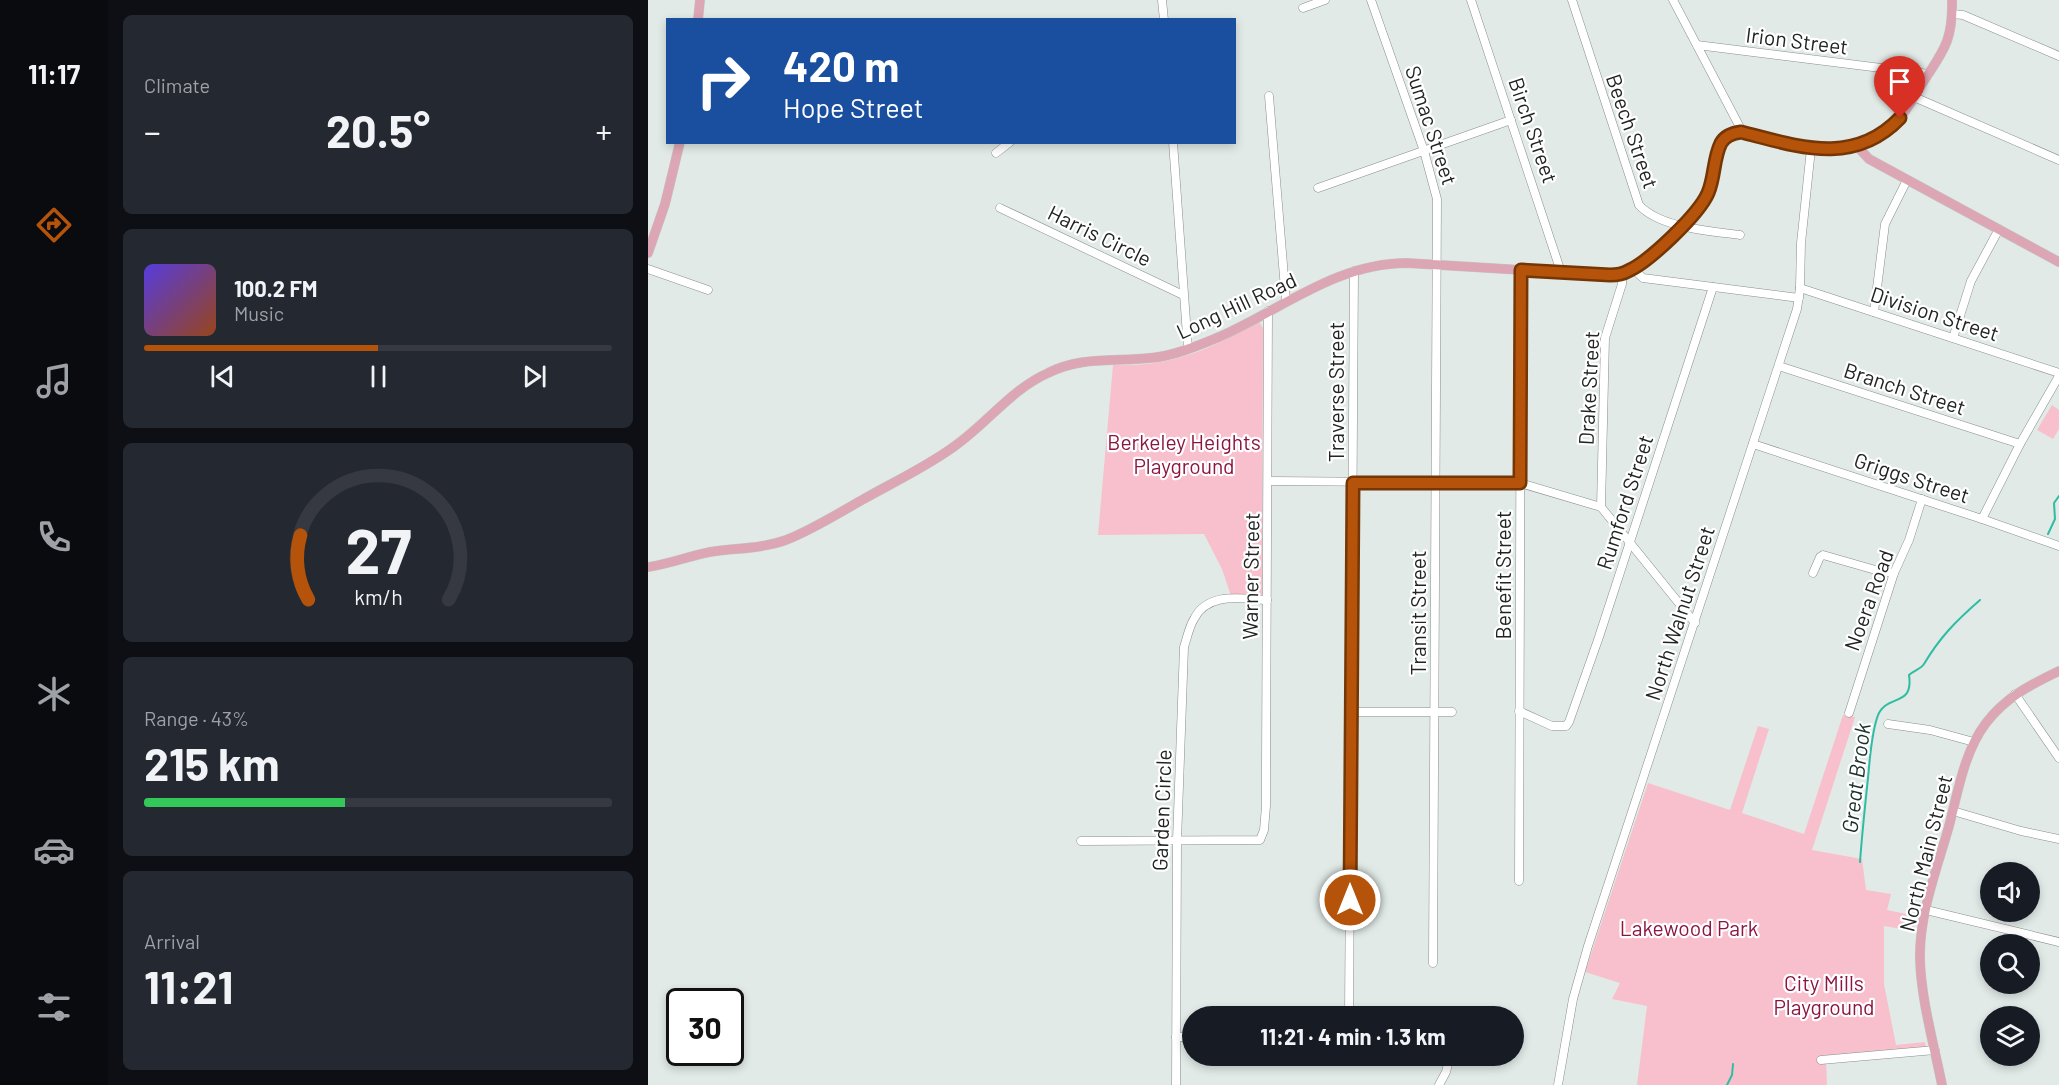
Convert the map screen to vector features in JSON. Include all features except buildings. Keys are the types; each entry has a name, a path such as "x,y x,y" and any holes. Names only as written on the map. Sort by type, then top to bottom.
{"main road":[{"path":"698,18 700,0"},
{"path":"1743,133 1812,149 1856,145 1877,136 1900,118 1946,47 1952,0"},
{"name":"Long Hill Road","path":"648,567 710,552 770,544 803,532 944,454 970,434 1017,391 1056,369 1089,360 1156,358 1188,349 1220,336 1286,301 1354,270 1392,263 1606,275 1623,273 1633,269 1698,210 1707,195 1722,142 1734,133 1743,133"},
{"path":"648,253 664,208 680,144"},
{"path":"1856,145 1869,159 2059,262"},
{"name":"North Main Street","path":"1942,1085 1921,967 1921,936 1953,811 1974,742 1991,717 2015,694 2059,671"}],"street":[{"path":"1162,0 1164,18"},
{"path":"1303,8 1325,0"},
{"name":"Sumac Street","path":"1371,0 1424,151 1437,199 1437,264"},
{"name":"Birch Street","path":"1471,0 1561,272"},
{"name":"Beech Street","path":"1572,0 1638,201 1647,212 1682,226 1740,236"},
{"path":"1673,0 1743,133"},
{"path":"1952,14 1963,15 2059,56"},
{"name":"Irion Street","path":"1697,45 1929,74"},
{"path":"1269,96 1286,301"},
{"path":"1914,97 2059,160"},
{"path":"1318,188 1511,120"},
{"path":"996,153 1007,144"},
{"path":"1173,144 1188,349"},
{"name":"North Walnut Street","path":"1558,1085 1572,1006 1584,959 1779,366 1799,298 1801,243 1812,149"},
{"path":"1874,312 1885,224 1907,180"},
{"name":"Harris Circle","path":"1000,208 1183,296"},
{"path":"1953,338 1971,281 1999,229"},
{"name":"Transit Street","path":"1433,963 1437,264"},
{"path":"648,269 708,290"},
{"path":"1633,269 1641,278 1799,298"},
{"name":"Traverse Street","path":"1349,1006 1354,270"},
{"name":"Benefit Street","path":"1518,881 1521,270"},
{"name":"Drake Street","path":"1601,507 1605,338 1622,284 1623,273"},
{"name":"Rumford Street","path":"1519,711 1551,726 1566,726 1569,722 1599,637 1713,286"},
{"name":"Division Street","path":"1800,288 2059,374"},
{"name":"Warner Street","path":"1177,841 1260,840 1264,830 1269,481 1268,311"},
{"name":"Branch Street","path":"1779,366 2020,444"},
{"path":"1982,519 2059,374"},
{"name":"Griggs Street","path":"1753,444 2059,546"},
{"path":"1269,481 1520,483 1601,507 1695,623"},
{"name":"Noera Road","path":"1849,713 1894,573 1906,547 1922,499"},
{"path":"1813,573 1821,555 1894,573"},
{"name":"Garden Circle","path":"1176,1085 1177,841 1184,652 1194,618 1206,606 1221,598 1267,600"},
{"path":"2015,694 2059,758"},
{"path":"1351,712 1452,712"},
{"path":"1888,724 1930,730 1974,742"},
{"path":"1953,811 2021,831 2059,839"},
{"path":"1081,841 1177,841"},
{"path":"1926,910 2059,942"},
{"path":"1176,1037 1182,1037"},
{"path":"1821,1060 1935,1050"},
{"path":"1439,1085 1448,1066"}],"green space":[{"name":"Berkeley Heights Playground","path":"1260,323 1263,328 1262,599 1232,599 1222,569 1204,534 1098,535 1113,365 1152,363 1188,355 1221,342"},
{"path":"2052,405 2059,410 2059,429 2053,439 2037,430"},
{"name":"Lakewood Park","path":"1843,715 1855,717 1812,850 1862,859 1866,890 1891,894 1887,910 1916,916 1914,931 1884,926 1884,984 1896,1045 1925,1042 1926,1048 1826,1057 1827,1085 1637,1085 1647,1006 1612,999 1620,983 1585,972 1648,783 1730,810 1758,726 1769,729 1742,813 1804,834"}],"waterway":[{"name":"Great Brook","path":"2048,534 2055,519 2054,503 2059,496"},
{"name":"Great Brook","path":"1860,862 1871,748 1877,718 1886,705 1903,697 1909,686 1909,675 1923,666 1949,630 1980,600"},
{"path":"1727,1085 1732,1075 1733,1064"}],"route":[{"path":"1350,900 1353,483 1520,483 1521,270 1615,275 1633,269 1660,247 1698,210 1711,187 1720,146 1734,133 1741,132 1792,146 1838,148 1872,139 1885,132 1900,118"}],"park label":[{"name":"City Mills Playground","path":"1824,994"}]}
